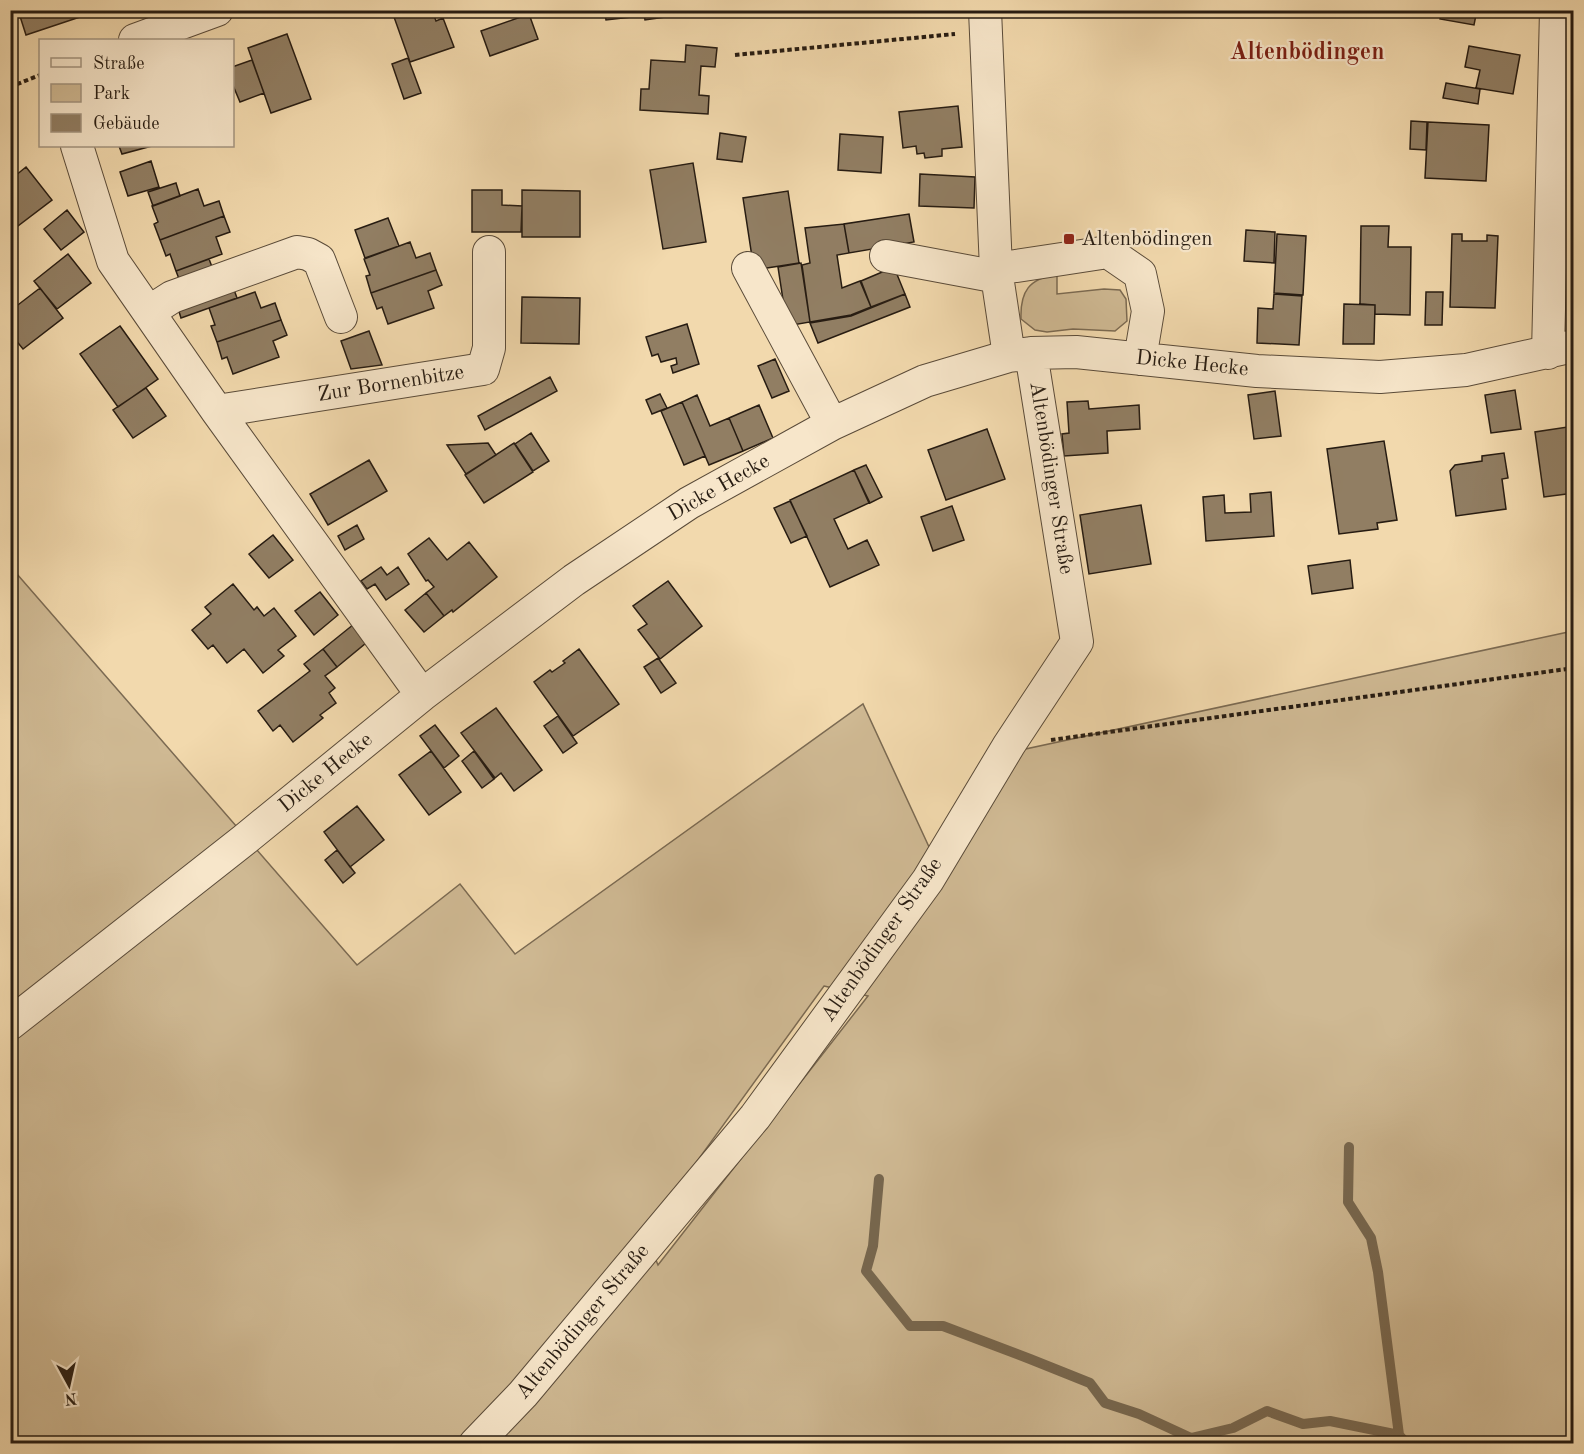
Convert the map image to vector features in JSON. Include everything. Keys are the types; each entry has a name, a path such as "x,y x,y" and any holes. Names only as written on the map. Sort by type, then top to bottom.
{"street":[{"path":"138,39 217,10"},
{"path":"1556,10 1561,350"},
{"name":"Altenbödinger Straße","path":"475,1443 523,1394 755,1117 928,880 1009,746 1077,642 1020,354 997,273 985,21"},
{"path":"77,147 113,261 217,411 422,695"},
{"path":"150,314 172,297 297,252 308,254 319,260 341,317"},
{"name":"Zur Bornenbitze","path":"217,411 483,369 489,348 489,252"},
{"path":"886,256 997,273 1107,252 1140,274 1148,311 1140,359"},
{"path":"748,268 832,424"},
{"name":"Dicke Hecke","path":"10,1024 244,840 422,695 574,580 680,510 832,424 926,381 1020,354 1076,352 1257,371 1380,377 1466,370 1561,350"}],"path":[{"path":"735,54 985,21"},
{"path":"10,87 39,75"},
{"path":"1009,746 1574,668"}],"green space":[{"path":"1057,274 1057,294 1104,289 1120,290 1126,299 1127,321 1115,331 1073,329 1047,332 1035,330 1021,319 1022,301 1033,283"},
{"path":"10,566 357,965 460,884 515,954 863,704 942,875 1021,750 1573,631 1573,1443 11,1443","holes":["824,986 868,996 658,1265 645,1233"]}],"building":[{"path":"18,10 88,10 89,14 26,35"},
{"path":"410,10 432,10 436,21 443,18 454,47 410,62 394,17"},
{"path":"604,10 630,10 631,17 606,20"},
{"path":"643,10 715,10 645,20"},
{"path":"807,10 841,10 808,17"},
{"path":"1442,10 1477,10 1474,25 1440,19"},
{"path":"529,14 538,39 490,56 481,31"},
{"path":"287,34 311,99 271,113 248,48"},
{"path":"686,45 717,48 715,67 701,66 699,95 709,96 708,114 640,110 641,89 649,89 651,60 685,62"},
{"path":"1469,46 1520,55 1513,94 1476,88 1480,70 1465,67"},
{"path":"408,58 421,93 404,99 392,64"},
{"path":"252,60 264,93 240,102 234,88 234,66"},
{"path":"1446,83 1480,89 1478,104 1443,98"},
{"path":"958,106 962,147 942,149 942,156 925,158 924,153 917,154 916,146 903,148 899,112"},
{"path":"1411,121 1427,122 1426,150 1410,149"},
{"path":"1428,122 1489,125 1486,181 1425,178"},
{"path":"720,133 746,137 742,162 717,159"},
{"path":"840,134 883,137 881,173 838,170"},
{"path":"119,147 148,147 122,154"},
{"path":"151,161 159,187 128,196 120,172"},
{"path":"693,163 706,242 663,249 650,170"},
{"path":"26,167 52,200 10,232 10,180"},
{"path":"920,174 975,177 974,208 919,206"},
{"path":"176,183 180,196 153,206 148,192"},
{"path":"198,189 204,206 219,201 224,216 160,240 154,224 158,222 152,206"},
{"path":"472,190 502,190 502,205 522,206 521,232 472,232"},
{"path":"522,190 580,191 580,237 522,237"},
{"path":"788,191 799,263 754,270 743,198"},
{"path":"67,210 84,232 61,250 44,229"},
{"path":"909,214 914,242 849,253 844,224"},
{"path":"224,216 230,232 216,237 222,254 176,271 170,254 166,256 160,240"},
{"path":"388,218 399,246 365,258 355,230"},
{"path":"844,224 849,253 837,255 842,288 860,281 871,307 851,315 810,322 802,265 810,263 805,228"},
{"path":"1361,226 1389,226 1388,247 1411,247 1410,315 1375,314 1375,305 1360,304"},
{"path":"1246,230 1275,232 1274,263 1244,261"},
{"path":"1277,234 1306,236 1303,295 1274,293"},
{"path":"1452,234 1462,234 1462,241 1487,241 1487,235 1498,236 1495,308 1450,307"},
{"path":"410,242 416,258 430,253 436,270 371,293 366,276 370,275 364,259"},
{"path":"68,254 91,283 57,309 34,281"},
{"path":"209,259 214,272 181,284 176,271"},
{"path":"801,263 810,322 787,326 778,267"},
{"path":"894,267 905,294 871,307 861,281"},
{"path":"436,270 442,285 428,291 434,308 388,324 382,307 377,309 371,293"},
{"path":"232,284 237,298 181,318 177,305"},
{"path":"40,288 63,318 23,349 10,333 10,311"},
{"path":"255,292 261,308 275,303 281,320 217,342 211,326 215,325 209,308"},
{"path":"1426,292 1443,292 1442,325 1425,325"},
{"path":"905,294 910,307 818,343 810,323 851,316"},
{"path":"1274,294 1302,296 1299,345 1257,343 1258,308 1273,309"},
{"path":"522,297 580,298 579,344 521,343"},
{"path":"1344,304 1375,305 1374,344 1343,344"},
{"path":"281,320 287,335 273,341 279,357 233,374 227,357 222,359 217,342"},
{"path":"687,324 699,364 673,373 671,366 677,364 676,358 661,362 658,354 652,356 646,337"},
{"path":"120,326 158,379 118,407 80,354"},
{"path":"369,331 382,365 351,369 341,341"},
{"path":"775,359 789,391 772,398 758,366"},
{"path":"550,377 557,391 485,430 478,416"},
{"path":"146,388 166,416 133,438 113,410"},
{"path":"1515,390 1521,429 1491,433 1485,395"},
{"path":"1275,391 1281,436 1254,439 1248,395"},
{"path":"660,394 667,408 652,414 646,400"},
{"path":"697,395 710,426 729,418 743,451 709,465 682,402"},
{"path":"1088,401 1089,409 1139,405 1140,429 1107,431 1108,453 1064,456 1062,434 1069,433 1067,402"},
{"path":"682,402 705,456 684,465 661,411"},
{"path":"759,405 773,438 743,451 729,418"},
{"path":"1574,426 1574,493 1544,497 1535,432"},
{"path":"987,429 1005,479 946,500 928,450"},
{"path":"531,433 549,461 533,471 515,444"},
{"path":"1384,441 1397,520 1377,523 1378,529 1339,534 1327,449"},
{"path":"488,443 496,455 466,474 447,445"},
{"path":"514,443 533,472 484,503 465,475"},
{"path":"1504,453 1508,478 1502,479 1506,509 1456,516 1450,471 1455,465 1482,461 1482,456"},
{"path":"369,460 387,491 328,525 310,494"},
{"path":"866,465 882,497 870,503 854,470"},
{"path":"854,470 869,503 834,519 848,549 867,540 879,565 830,587 790,500"},
{"path":"1271,492 1274,536 1206,541 1203,497 1224,495 1225,513 1251,512 1250,494"},
{"path":"790,501 807,536 791,543 774,508"},
{"path":"1141,505 1151,564 1089,574 1080,515"},
{"path":"952,506 964,540 933,551 921,517"},
{"path":"357,525 364,539 345,550 338,536"},
{"path":"273,535 293,560 269,578 249,554"},
{"path":"429,538 447,560 469,542 497,577 453,612 452,610 444,616 426,593 434,587 428,580 426,581 408,554"},
{"path":"1350,560 1353,588 1312,594 1308,566"},
{"path":"381,567 387,575 398,567 409,584 386,600 375,584 367,589 361,581"},
{"path":"668,581 702,626 660,659 638,630 647,624 633,606"},
{"path":"233,584 254,610 257,607 264,616 274,608 296,636 278,650 284,656 263,673 244,649 227,663 213,645 208,649 192,630 211,614 205,607"},
{"path":"320,592 338,615 314,635 295,611"},
{"path":"426,593 444,616 424,632 405,610"},
{"path":"359,620 372,638 337,667 323,649"},
{"path":"323,649 337,667 325,676 335,688 329,693 336,703 320,715 323,718 293,742 280,725 273,731 258,711 310,671 304,664"},
{"path":"579,649 619,704 573,736 534,682 550,670 552,672 565,663 563,661"},
{"path":"658,658 676,683 661,693 644,667"},
{"path":"496,708 542,770 514,791 501,773 495,778 461,733"},
{"path":"558,716 577,743 563,753 544,726"},
{"path":"435,725 459,756 444,768 420,736"},
{"path":"431,751 461,792 429,815 399,775"},
{"path":"474,751 494,779 482,788 462,761"},
{"path":"357,806 384,840 350,867 324,832"},
{"path":"337,850 355,873 343,883 325,860"}],"waterway":[{"path":"1349,1147 1348,1202 1371,1238 1378,1272 1399,1435"},
{"path":"879,1179 873,1246 866,1271 910,1326 943,1326 1030,1359 1090,1383 1105,1403 1139,1414 1191,1438 1233,1428 1267,1411 1303,1424 1330,1421 1399,1435 1407,1444"}],"place":[{"name":"Altenbödingen","path":"1069,239"}],"district":[{"name":"Altenbödingen","path":"1307,53"}]}
